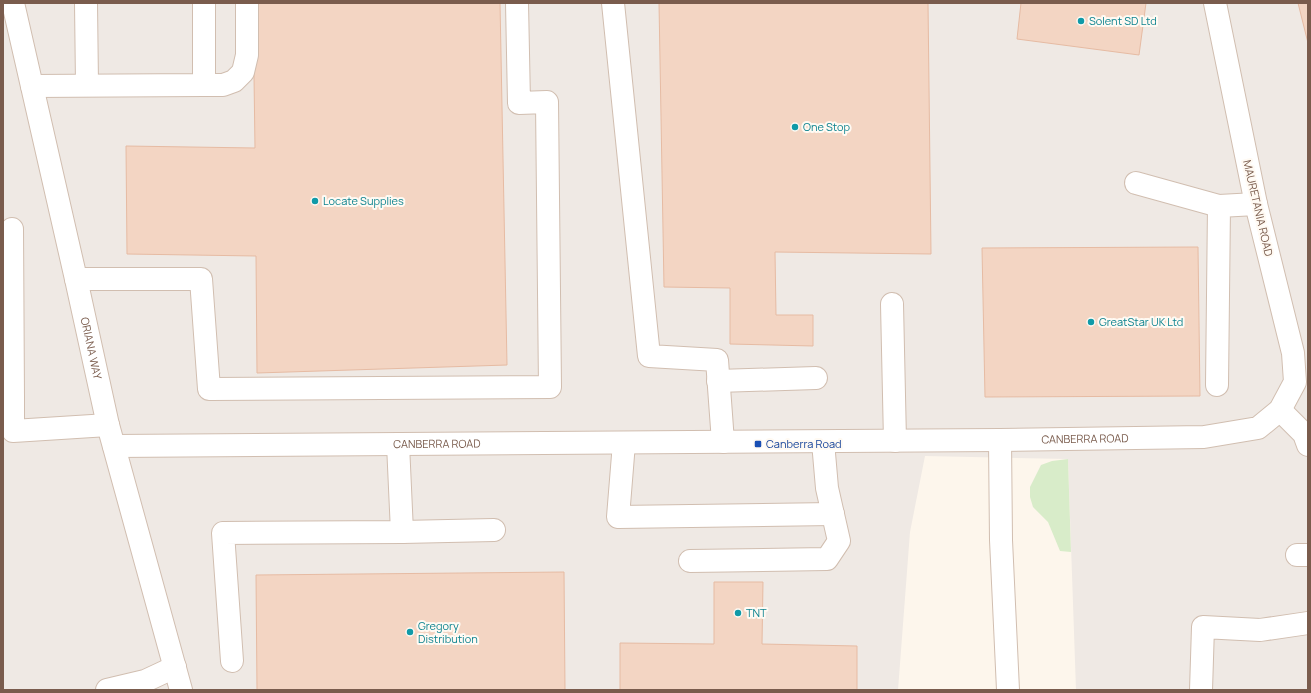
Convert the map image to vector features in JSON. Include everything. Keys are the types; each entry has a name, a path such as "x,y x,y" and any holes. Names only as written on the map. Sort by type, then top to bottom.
{"street":[{"name":"ORIANA WAY","path":"13,3 108,425 181,690"},
{"path":"86,3 87,85"},
{"path":"204,3 204,85"},
{"path":"32,86 223,85 234,81 243,72 247,55 247,3"},
{"path":"76,279 201,279 209,389 550,387 547,102 519,103 517,3"},
{"path":"613,3 649,356 717,360 724,442"},
{"name":"MAURETANIA ROAD","path":"1215,3 1256,204 1294,353 1295,382 1280,410"},
{"path":"1136,183 1219,206 1256,204"},
{"path":"1218,384 1219,206"},
{"path":"12,229 8,431 108,425"},
{"path":"892,304 895,441"},
{"path":"718,381 816,378"},
{"path":"1280,410 1304,434 1308,445"},
{"name":"CANBERRA ROAD","path":"114,446 823,442 1204,437 1258,428 1280,410"},
{"path":"1000,440 1001,540 1008,690"},
{"path":"690,561 827,559 840,541 827,488 823,442"},
{"path":"624,443 618,517 833,514"},
{"path":"398,444 402,532"},
{"path":"232,661 223,533 494,530"},
{"path":"1201,690 1204,627 1260,630 1308,623"},
{"path":"107,690 145,681 175,667"}],"shaded area":[{"path":"3,3 1308,3 1308,690 1076,690 1068,459 925,456 910,532 898,690 3,690"}],"green space":[{"path":"1068,459 1071,552 1060,551 1048,522 1033,507 1030,497 1030,487 1041,465 1052,461"}],"building":[{"name":"Locate Supplies","path":"253,3 500,3 507,365 257,373 256,256 127,254 126,146 255,148"},
{"name":"One Stop","path":"659,3 928,3 931,254 775,252 776,315 813,315 813,346 730,344 730,288 664,287"},
{"name":"Solent SD Ltd","path":"1021,3 1146,3 1139,55 1017,39"},
{"path":"1298,3 1308,3 1308,43"},
{"name":"GreatStar UK Ltd","path":"1198,247 1200,396 985,397 982,248"},
{"name":"Gregory Distribution","path":"564,572 565,690 257,690 256,575"},
{"name":"TNT","path":"714,582 763,582 762,644 857,646 857,690 620,690 620,643 714,644"}],"place":[{"name":"Solent SD Ltd","path":"1081,21"},
{"name":"One Stop","path":"795,127"},
{"name":"Locate Supplies","path":"315,201"},
{"name":"GreatStar UK Ltd","path":"1091,322"},
{"name":"Canberra Road","path":"758,444"},
{"name":"TNT","path":"738,613"},
{"name":"Gregory Distribution","path":"410,632"}]}
